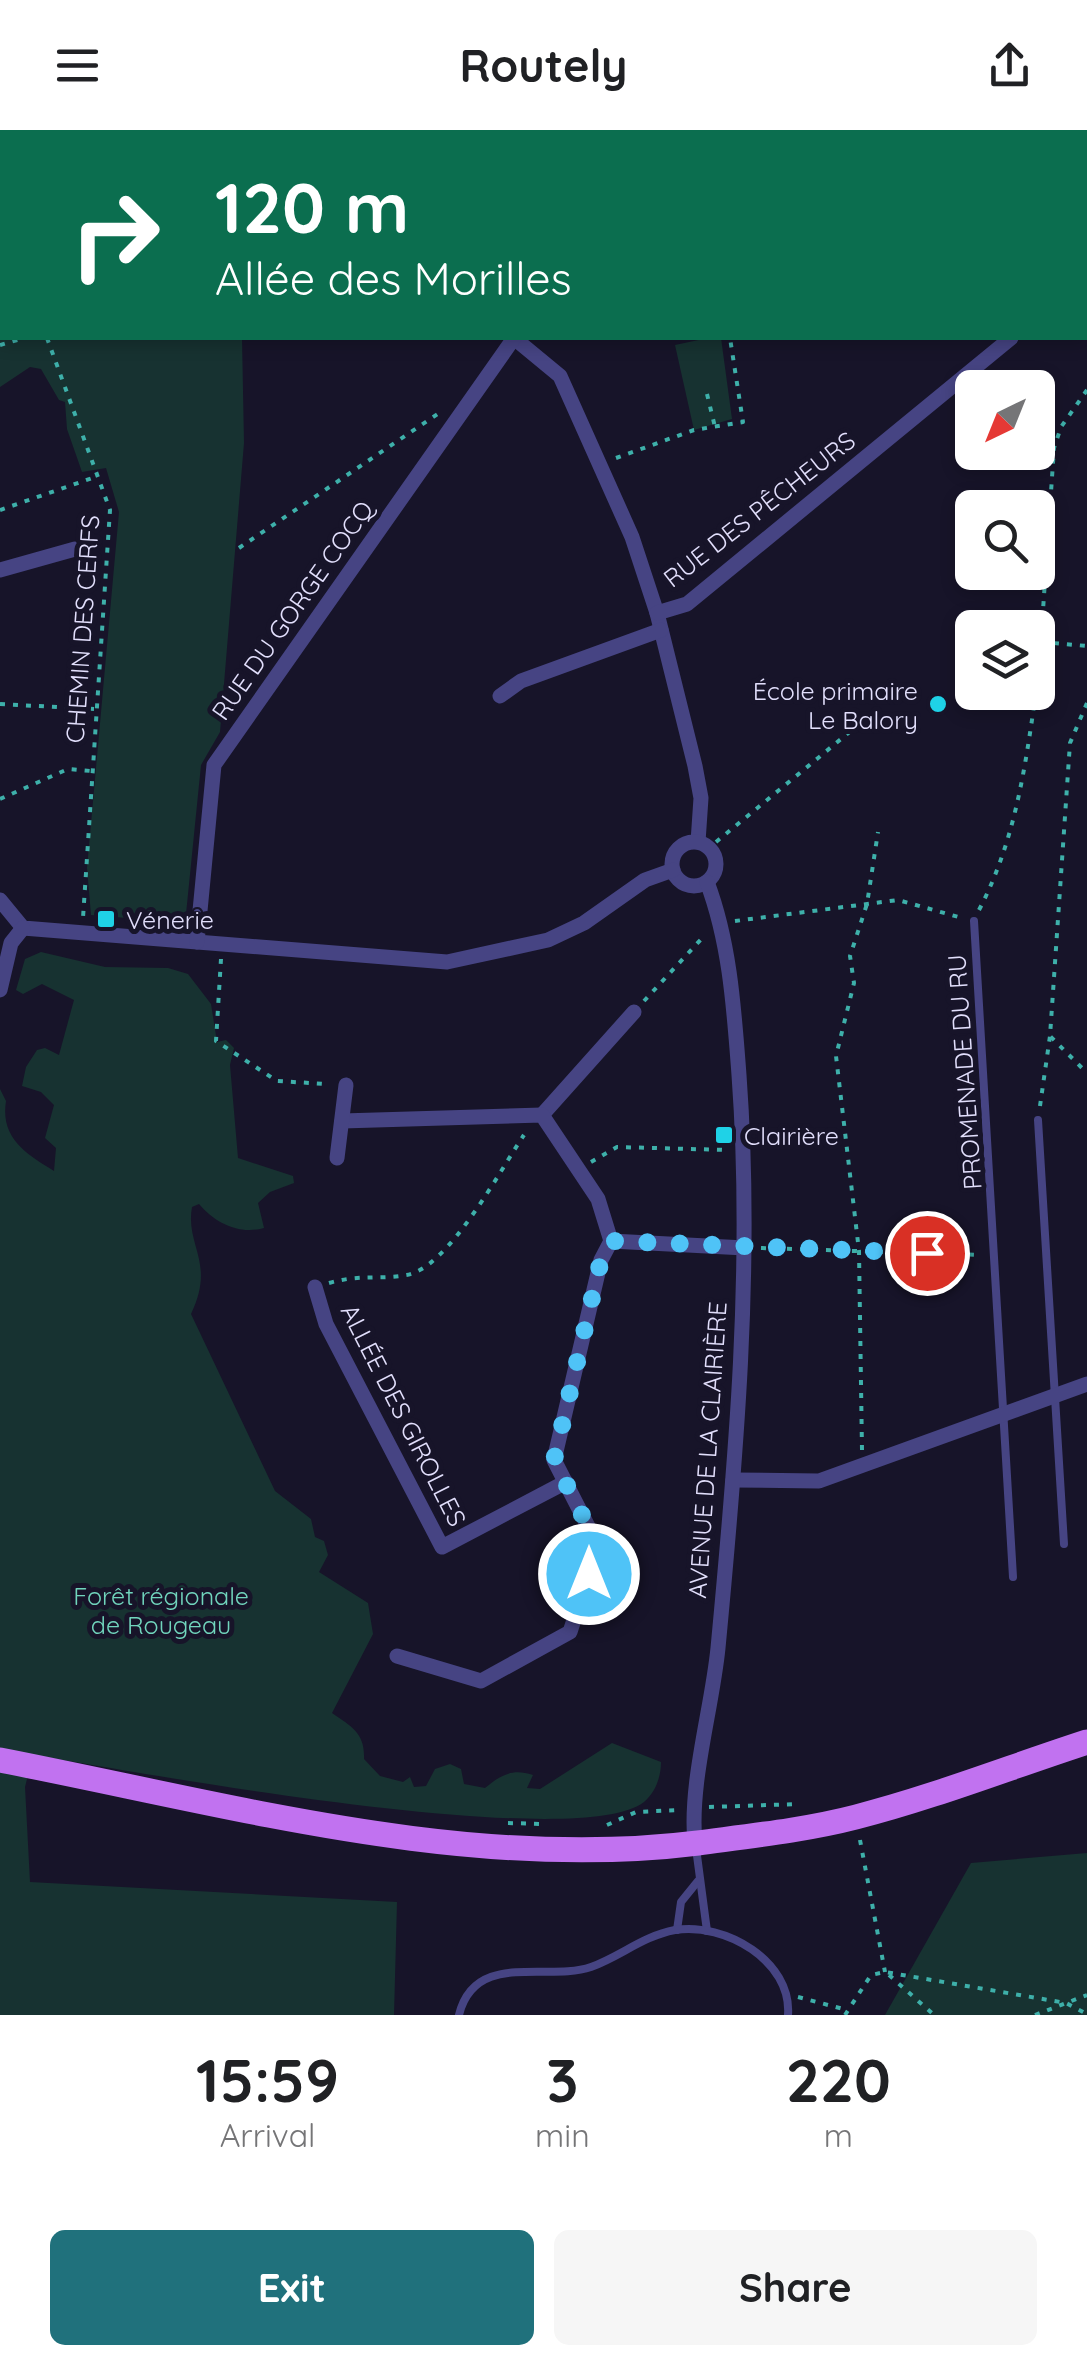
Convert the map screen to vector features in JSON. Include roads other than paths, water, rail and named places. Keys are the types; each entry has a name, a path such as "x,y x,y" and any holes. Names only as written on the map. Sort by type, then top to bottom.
{"main road":[{"path":"0,1760 387,1835 482,1844 696,1843 854,1817 1087,1742"}],"street":[{"name":"RUE DU GORGE COCQ","path":"197,942 214,765 513,340"},
{"path":"516,340 560,376 602,462 658,613 701,798 704,845 715,870 706,882 686,884 673,870"},
{"name":"RUE DES PÊCHEURS","path":"658,613 686,604 1009,340"},
{"path":"0,570 75,549"},
{"path":"500,696 520,681 662,630"},
{"path":"673,870 678,849 704,845"},
{"path":"0,900 23,928 447,962 490,956 548,940 584,922 645,880 673,870"},
{"name":"AVENUE DE LA CLAIRIÈRE","path":"696,1843 696,1809 717,1654 733,1480 745,1248 744,1151 722,923 706,882"},
{"path":"0,990 11,943 23,928"},
{"path":"342,1121 542,1114 634,1012"},
{"path":"337,1158 346,1085"},
{"path":"396,1656 482,1681 570,1632 598,1546 554,1460 601,1260 612,1241 598,1199 542,1114"},
{"path":"612,1241 745,1248"},
{"name":"ALLÉE DES GIROLLES","path":"315,1288 326,1324 442,1547 566,1482"},
{"path":"733,1480 818,1481 1087,1384"}],"lane":[{"name":"PROMENADE DU RU","path":"974,921 996,1255 994,1308 999,1323 1013,1577"},
{"path":"1038,1120 1064,1544"},
{"path":"696,1843 698,1881 708,1930"},
{"path":"677,1930 680,1902 698,1881"},
{"path":"459,2015 474,1989 491,1976 520,1969 589,1968 634,1942 677,1930 708,1930 763,1958 790,1995 788,2015"}],"place":[{"name":"École primaire Le Balory","path":"938,704"},
{"name":"Vénerie","path":"106,919"},
{"name":"Clairière","path":"724,1135"}],"park label":[{"name":"Forêt régionale de Rougeau","path":"161,1610"}]}
